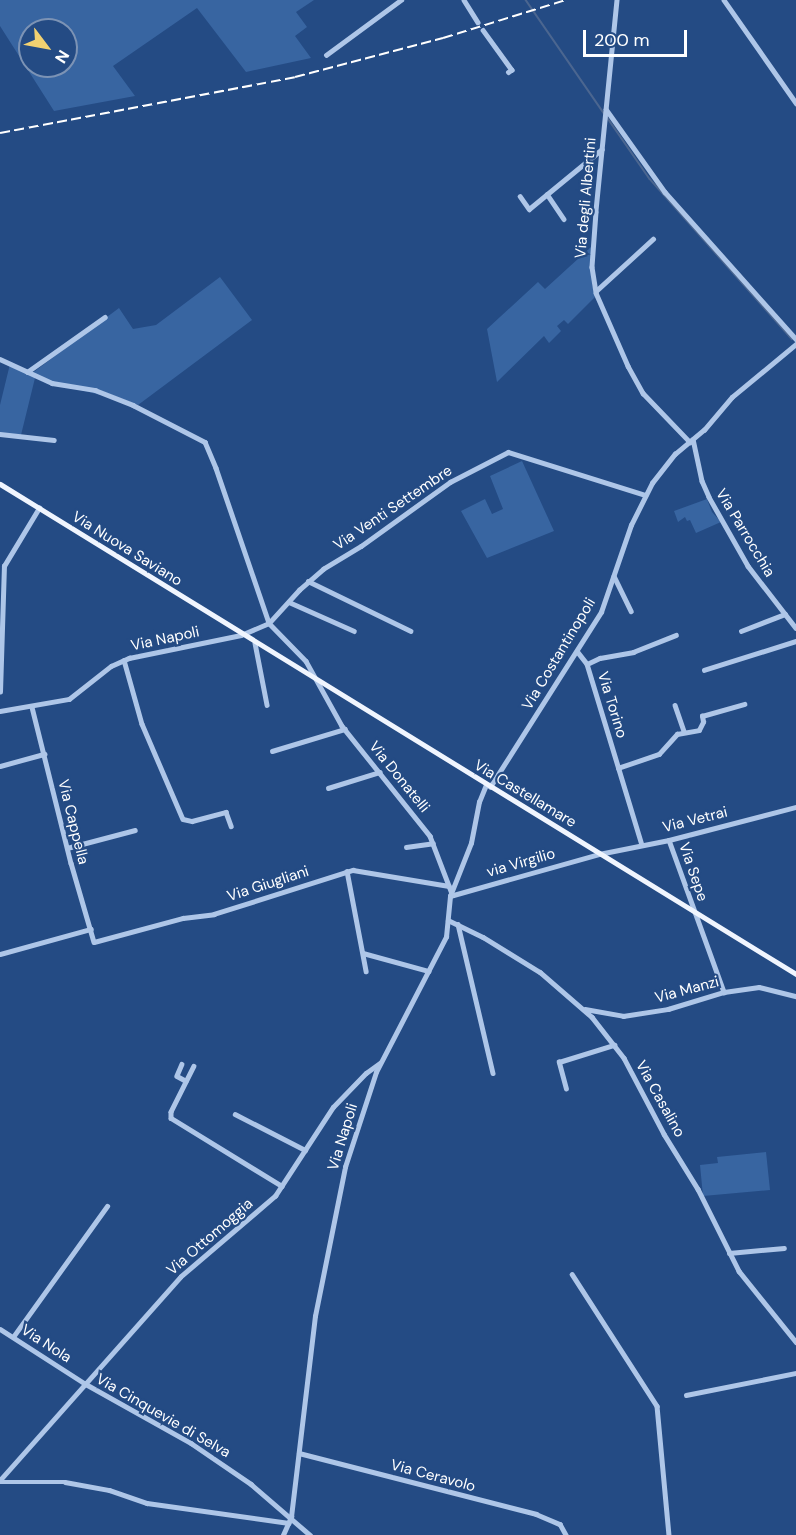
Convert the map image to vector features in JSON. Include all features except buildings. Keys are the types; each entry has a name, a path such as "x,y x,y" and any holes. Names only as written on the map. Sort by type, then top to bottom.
{"main road":[{"name":"Via Nuova Saviano","path":"0,484 241,635"},
{"name":"Via Castellamare","path":"241,635 796,974"}],"street":[{"path":"326,56 401,0"},
{"path":"464,0 478,22"},
{"name":"Via degli Albertini","path":"617,0 592,267 596,291 627,366 643,393 691,441"},
{"path":"724,0 796,103"},
{"path":"483,30 512,70 509,72"},
{"path":"605,113 672,201 796,339"},
{"path":"520,196 529,209 602,149"},
{"path":"547,194 564,219"},
{"path":"596,291 654,239"},
{"path":"27,372 105,316"},
{"name":"Via Costantinopoli","path":"488,786 601,612 631,525 645,495 675,454 691,441 740,388 796,346"},
{"path":"0,359 61,385 95,390 139,408 205,442 269,623"},
{"path":"0,434 54,440"},
{"name":"Via Parrocchia","path":"691,441 709,498 748,566 796,628"},
{"name":"Via Venti Settembre","path":"241,635 269,623 308,581 375,536 428,496 507,452 645,495"},
{"path":"0,692 4,566 39,508"},
{"path":"614,576 631,611"},
{"path":"308,581 411,631"},
{"path":"289,602 354,631"},
{"path":"741,631 784,614"},
{"name":"Via Donatelli","path":"269,623 306,661 345,729 430,836 450,891"},
{"path":"587,664 600,658 633,652 676,634"},
{"name":"Via Napoli","path":"0,711 32,708 69,699 111,666 124,660 241,635"},
{"path":"704,670 796,641"},
{"path":"255,643 267,705"},
{"name":"Via Torino","path":"577,651 587,664 642,845"},
{"path":"124,660 142,724 183,819 192,821 226,812 231,826"},
{"path":"618,768 659,754 677,734 699,730 704,722 702,716 744,704"},
{"path":"675,705 684,732"},
{"name":"Via Cappella","path":"32,708 67,848 94,942"},
{"path":"272,751 345,729"},
{"path":"0,766 44,754"},
{"path":"328,788 380,772"},
{"name":"Via Napoli","path":"283,1535 291,1516 306,1381 328,1246 345,1167 380,1063 445,940 450,891 471,843 480,802 488,786"},
{"name":"Via Vetrai","path":"599,854 669,840 796,807"},
{"path":"67,848 135,830"},
{"name":"Via Sepe","path":"669,840 724,992"},
{"path":"406,847 433,843"},
{"name":"via Virgilio","path":"450,891 599,854"},
{"path":"348,871 366,971"},
{"name":"Via Giugliani","path":"94,942 183,918 214,914 348,871 450,891"},
{"name":"Via Casalino","path":"448,920 540,972 585,1009 614,1045 698,1189 729,1253 754,1292 796,1342"},
{"path":"458,924 493,1073"},
{"path":"0,954 91,929"},
{"path":"363,953 429,971"},
{"name":"Via Manzi","path":"585,1009 622,1016 668,1009 724,992 759,987 796,996"},
{"path":"566,1089 559,1062 614,1045"},
{"name":"Via Ottomoggia","path":"0,1481 81,1382 180,1277 206,1252 267,1204 282,1186 333,1107 366,1073 380,1063"},
{"path":"182,1064 177,1076 186,1081"},
{"path":"194,1066 171,1112 171,1118 282,1186"},
{"path":"235,1114 305,1150"},
{"path":"13,1337 107,1206"},
{"path":"729,1253 784,1248"},
{"path":"572,1274 657,1406 669,1535"},
{"name":"Via Nola","path":"0,1330 81,1382"},
{"path":"686,1395 796,1373"},
{"name":"Via Cinquevie di Selva","path":"81,1382 191,1443 251,1484 291,1516 310,1535"},
{"name":"Via Ceravolo","path":"299,1453 536,1514 560,1524 566,1535"},
{"path":"0,1481 65,1482 109,1490 147,1503 289,1523"}],"shaded area":[{"path":"0,0 314,0 296,12 307,27 295,36 311,58 246,72 197,8 113,66 135,96 54,111 33,78 78,78 78,18 18,18 18,54 0,26"},
{"path":"591,247 592,283 595,297 568,324 564,320 557,326 561,331 549,343 544,336 497,382 487,329 538,282 545,289"},
{"path":"220,277 252,320 138,405 102,391 100,395 35,378 21,435 0,433 0,405 10,364 31,374 119,308 133,329 156,325"},
{"path":"522,461 554,531 487,558 461,511 485,499 492,514 503,509 490,476"},
{"path":"707,499 712,512 721,522 696,533 690,520 687,521 685,517 678,522 674,511"},
{"path":"766,1152 770,1190 703,1196 700,1165 718,1163 717,1157"}],"waterway":[{"path":"526,0 604,113"},
{"path":"607,117 650,179 792,339"}],"railway":[{"path":"0,133 295,77 443,38 566,0"}]}
